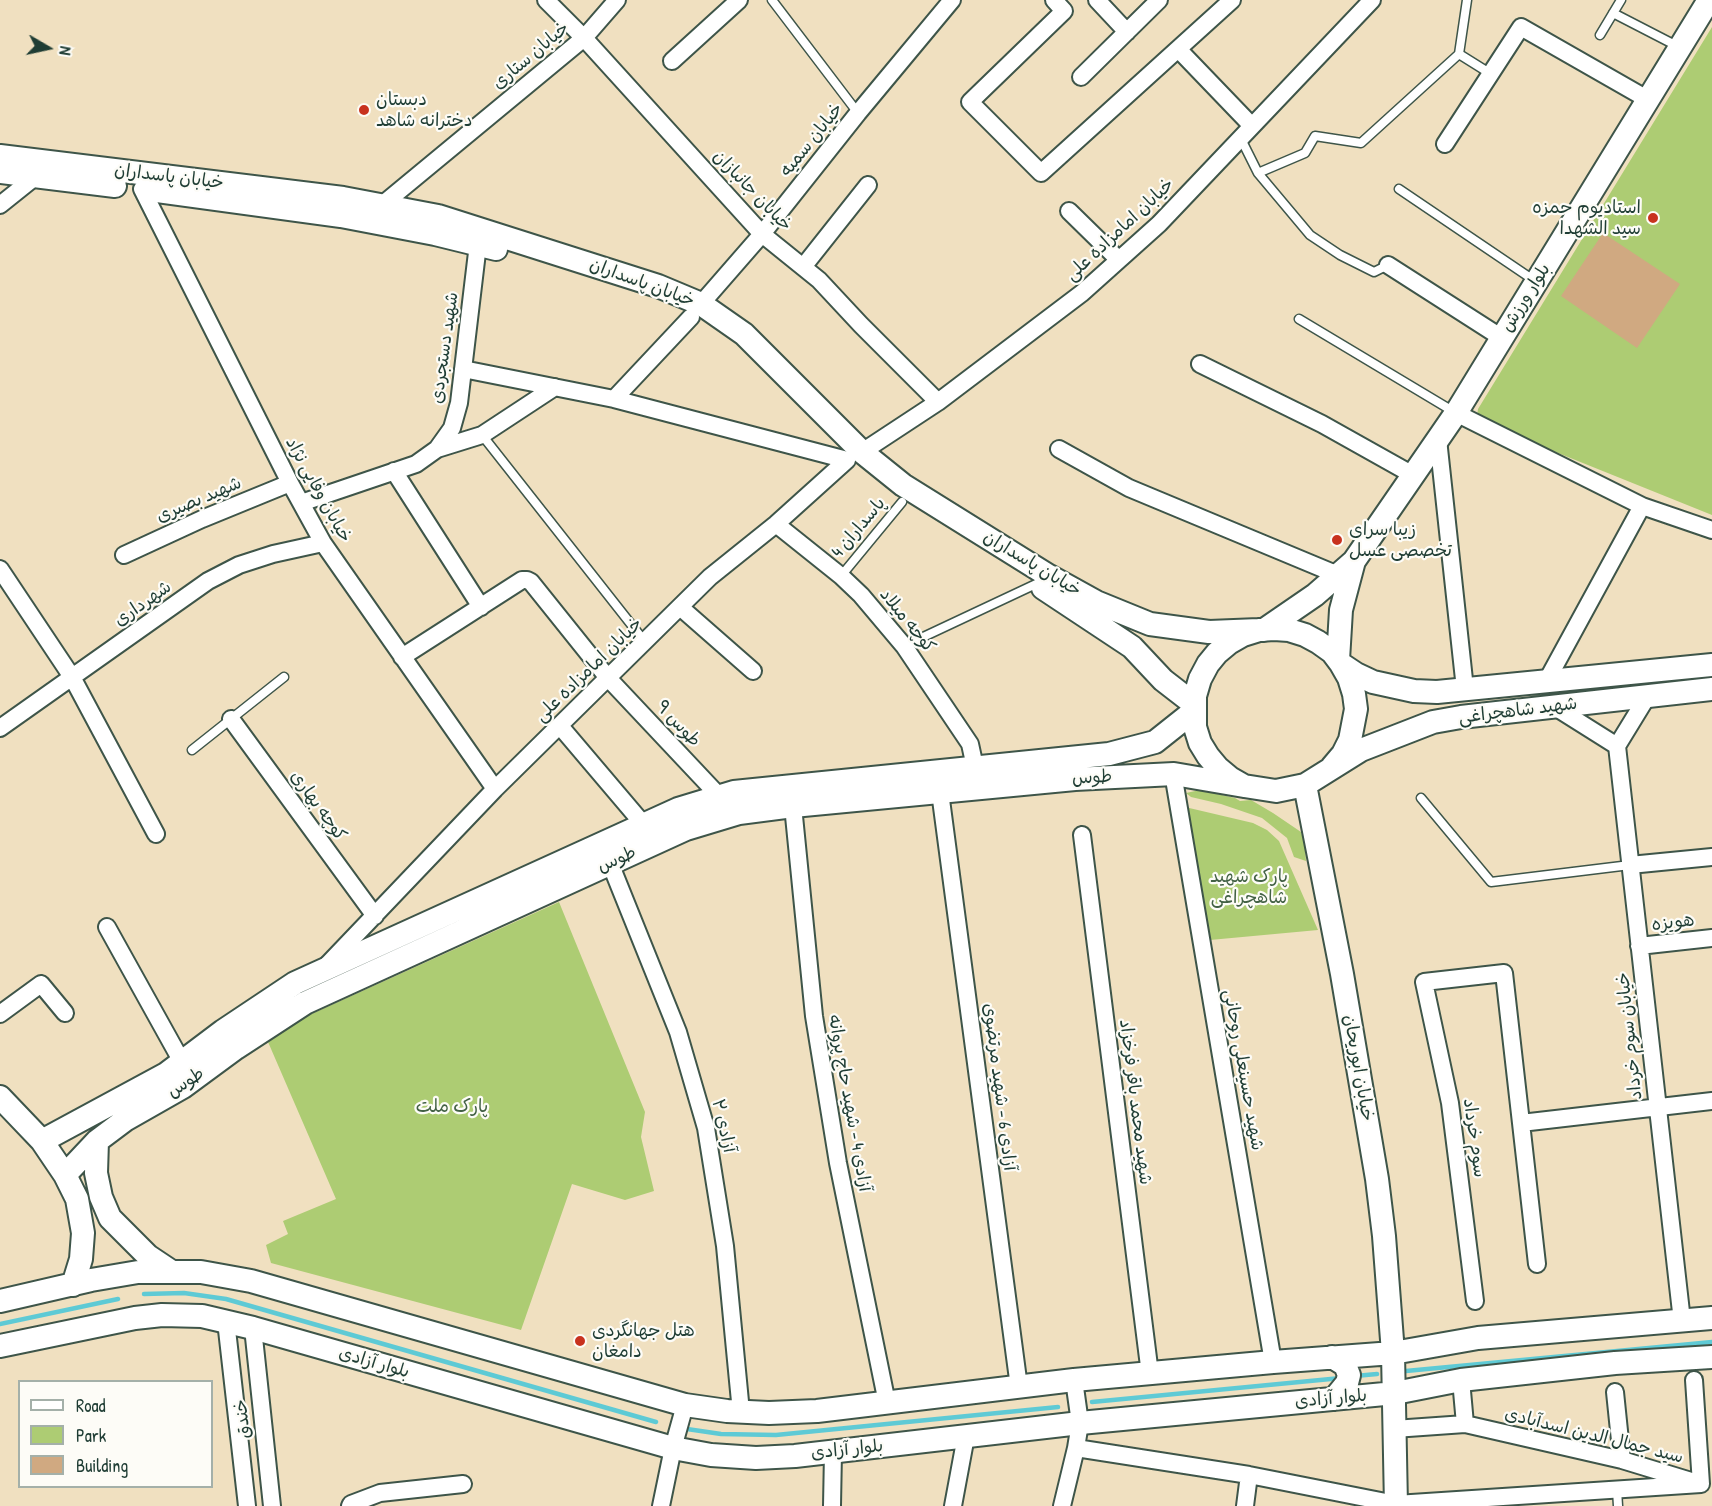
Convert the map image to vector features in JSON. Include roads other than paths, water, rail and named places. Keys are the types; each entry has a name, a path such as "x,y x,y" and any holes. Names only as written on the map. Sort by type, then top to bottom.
{"street":[{"name":"خیابان جانبازان","path":"546,0 584,38 762,234 819,280 938,402"},
{"name":"خیابان ستاری","path":"382,205 584,38 617,0"},
{"path":"672,61 739,0"},
{"name":"خیابان سمیه","path":"614,399 762,234 952,0"},
{"path":"1054,0 1064,11 970,102 1041,173 1232,0"},
{"path":"1097,0 1126,32"},
{"path":"1081,77 1159,0"},
{"name":"خیابان امامزاده علی","path":"320,972 495,789 710,577 855,456 938,402 1082,293 1159,224 1372,0"},
{"name":"بلوار ورزش","path":"1346,568 1456,413 1709,0"},
{"path":"1445,144 1521,27 1647,99"},
{"path":"1178,49 1246,133"},
{"name":"خیابان پاسداران","path":"0,156 343,198 438,216 658,286 696,310 710,327 735,345 902,502 1036,584 1132,647 1163,680 1194,707"},
{"name":"خیابان پاسداران","path":"0,172 341,216 478,244 653,300 696,310"},
{"path":"0,204 35,177"},
{"path":"803,267 868,185"},
{"name":"خیابان وفایی نژاد","path":"142,189 290,483 323,543 495,789"},
{"path":"1069,211 1119,260"},
{"name":"شهید دستجردی","path":"301,503 416,464 437,449 452,428 459,403 478,244"},
{"path":"1388,265 1502,338"},
{"path":"1200,364 1322,424 1413,474"},
{"path":"463,369 614,399 855,456"},
{"path":"437,449 482,435 555,387"},
{"path":"1456,413 1642,506 1712,530"},
{"path":"1438,439 1465,689"},
{"path":"1059,448 1129,488 1346,568"},
{"name":"خیابان پاسداران","path":"855,456 1049,576 1096,602 1150,624 1209,632 1261,630"},
{"path":"394,471 481,607 402,657"},
{"name":"شهید بصیری","path":"124,555 202,519 290,483"},
{"path":"1642,506 1546,682 1551,707 1617,746 1647,697"},
{"name":"کوچه میلاد","path":"776,524 861,595 904,646 970,744 975,767"},
{"name":"شهرداری","path":"0,728 218,576 239,565 273,554 323,543"},
{"path":"1261,630 1315,595 1346,568"},
{"path":"1340,662 1341,610 1346,568"},
{"path":"0,569 72,677 156,834"},
{"name":"طوس ۹","path":"481,607 522,580 527,580 608,678 720,797"},
{"path":"680,608 753,671"},
{"path":"1261,630 1289,630 1318,642 1340,662 1349,678 1354,694 1355,717 1350,740 1343,754 1319,778 1305,785 1276,791 1260,790 1244,786 1230,778 1208,756 1198,735 1194,707 1200,679 1208,664 1229,643 1243,635 1261,630"},
{"name":"شهید شاهچراغی","path":"1340,662 1356,674 1392,687 1414,691 1546,682 1712,665"},
{"name":"شهید شاهچراغی","path":"1332,767 1361,750 1433,722 1712,689"},
{"name":"طوس","path":"42,1142 166,1074 223,1031 295,983 678,809 735,792 1109,754 1155,742 1194,707"},
{"name":"کوچه بهاری","path":"231,719 372,919"},
{"path":"560,726 644,825"},
{"name":"خیابان سوم خرداد","path":"1617,746 1682,1321"},
{"name":"طوس","path":"65,1175 97,1141 125,1120 183,1087 236,1048 305,1003 686,829 739,813 793,806 1075,779 1174,774 1244,786"},
{"name":"شهید حسینعلی روحانی","path":"1175,785 1273,1362"},
{"name":"خیابان ابوریحان","path":"1305,785 1342,974 1377,1179 1384,1236 1395,1393 1396,1505"},
{"name":"آزادی 6 - شهید مرتضوی","path":"940,792 1018,1387"},
{"name":"آزادی 4 - شهید حاج پروانه","path":"793,806 816,1028 838,1163 887,1403"},
{"name":"شهید محمد باقر فرخزاد","path":"1082,835 1150,1374"},
{"path":"1630,865 1712,857"},
{"name":"آزادی ۲","path":"610,863 678,1032 706,1128 725,1246 741,1412"},
{"path":"372,919 370,935 375,946"},
{"path":"107,927 182,1062"},
{"name":"هویزه","path":"1639,946 1712,938"},
{"name":"سوم خرداد","path":"1475,1302 1450,1103 1424,982 1504,973 1521,1123"},
{"path":"0,1014 41,984 65,1013"},
{"path":"0,1097 42,1142 65,1175 77,1199 83,1233 81,1259 73,1285"},
{"path":"1538,1264 1521,1123 1712,1101"},
{"path":"97,1141 96,1173 101,1197 110,1218 148,1256 172,1272"},
{"path":"0,1301 138,1272 201,1272 251,1281 685,1405 741,1412 817,1411 1074,1380 1392,1353 1478,1338 1712,1318"},
{"name":"بلوار آزادی","path":"0,1346 135,1318 162,1315 202,1316 253,1328 673,1448 711,1455 756,1458 833,1452 1080,1423 1395,1393 1461,1380 1616,1363 1712,1357"},
{"name":"خندق","path":"226,1321 247,1506"},
{"name":"خندق","path":"253,1328 272,1506"},
{"path":"1332,1357 1345,1365 1350,1375 1347,1383 1334,1399"},
{"path":"1062,1506 1080,1423 1074,1380"},
{"path":"1461,1380 1465,1424"},
{"path":"1076,1448 1249,1475 1396,1505 1617,1498 1706,1486 1694,1380"},
{"path":"1615,1392 1622,1460"},
{"path":"661,1506 685,1405"},
{"name":"سید جمال الدین اسدآبادی","path":"1394,1429 1465,1424 1622,1460 1706,1486"},
{"path":"952,1506 966,1436"},
{"path":"832,1506 833,1452"},
{"path":"1245,1506 1249,1475"},
{"path":"351,1506 351,1504 380,1493 464,1484"}],"lane":[{"path":"772,0 858,113"},
{"path":"1258,173 1305,153 1316,136 1361,143 1459,54 1467,0"},
{"path":"1600,35 1621,0"},
{"path":"1613,13 1679,47"},
{"path":"1459,54 1491,74"},
{"path":"1246,133 1258,173 1310,235 1340,255 1374,272 1388,265"},
{"path":"1399,189 1536,282"},
{"path":"1299,319 1456,413"},
{"path":"482,435 645,642"},
{"name":"پاسداران 4","path":"841,576 902,502"},
{"path":"904,646 1036,584"},
{"path":"192,750 284,677"},
{"path":"1421,798 1491,882 1630,865"}],"waterway":[{"path":"144,1294 184,1293 226,1299 656,1422"},
{"path":"0,1324 118,1299"},
{"path":"1406,1371 1712,1342"},
{"path":"1355,1376 1377,1374"},
{"path":"1092,1402 1341,1378"},
{"path":"687,1429 721,1434 776,1435 1058,1407"}],"place":[{"name":"دبستان دخترانه شاهد","path":"364,110"},
{"name":"استادیوم حمزه سید الشهدا","path":"1653,218"},
{"name":"زیبا سرای تخصصی عسل","path":"1337,540"},
{"name":"هتل جهانگردى دامغان","path":"580,1341"}],"park label":[{"name":"پارک شهید شاهچراغی","path":"1249,887"},
{"name":"پارک ملت","path":"452,1107"}]}
